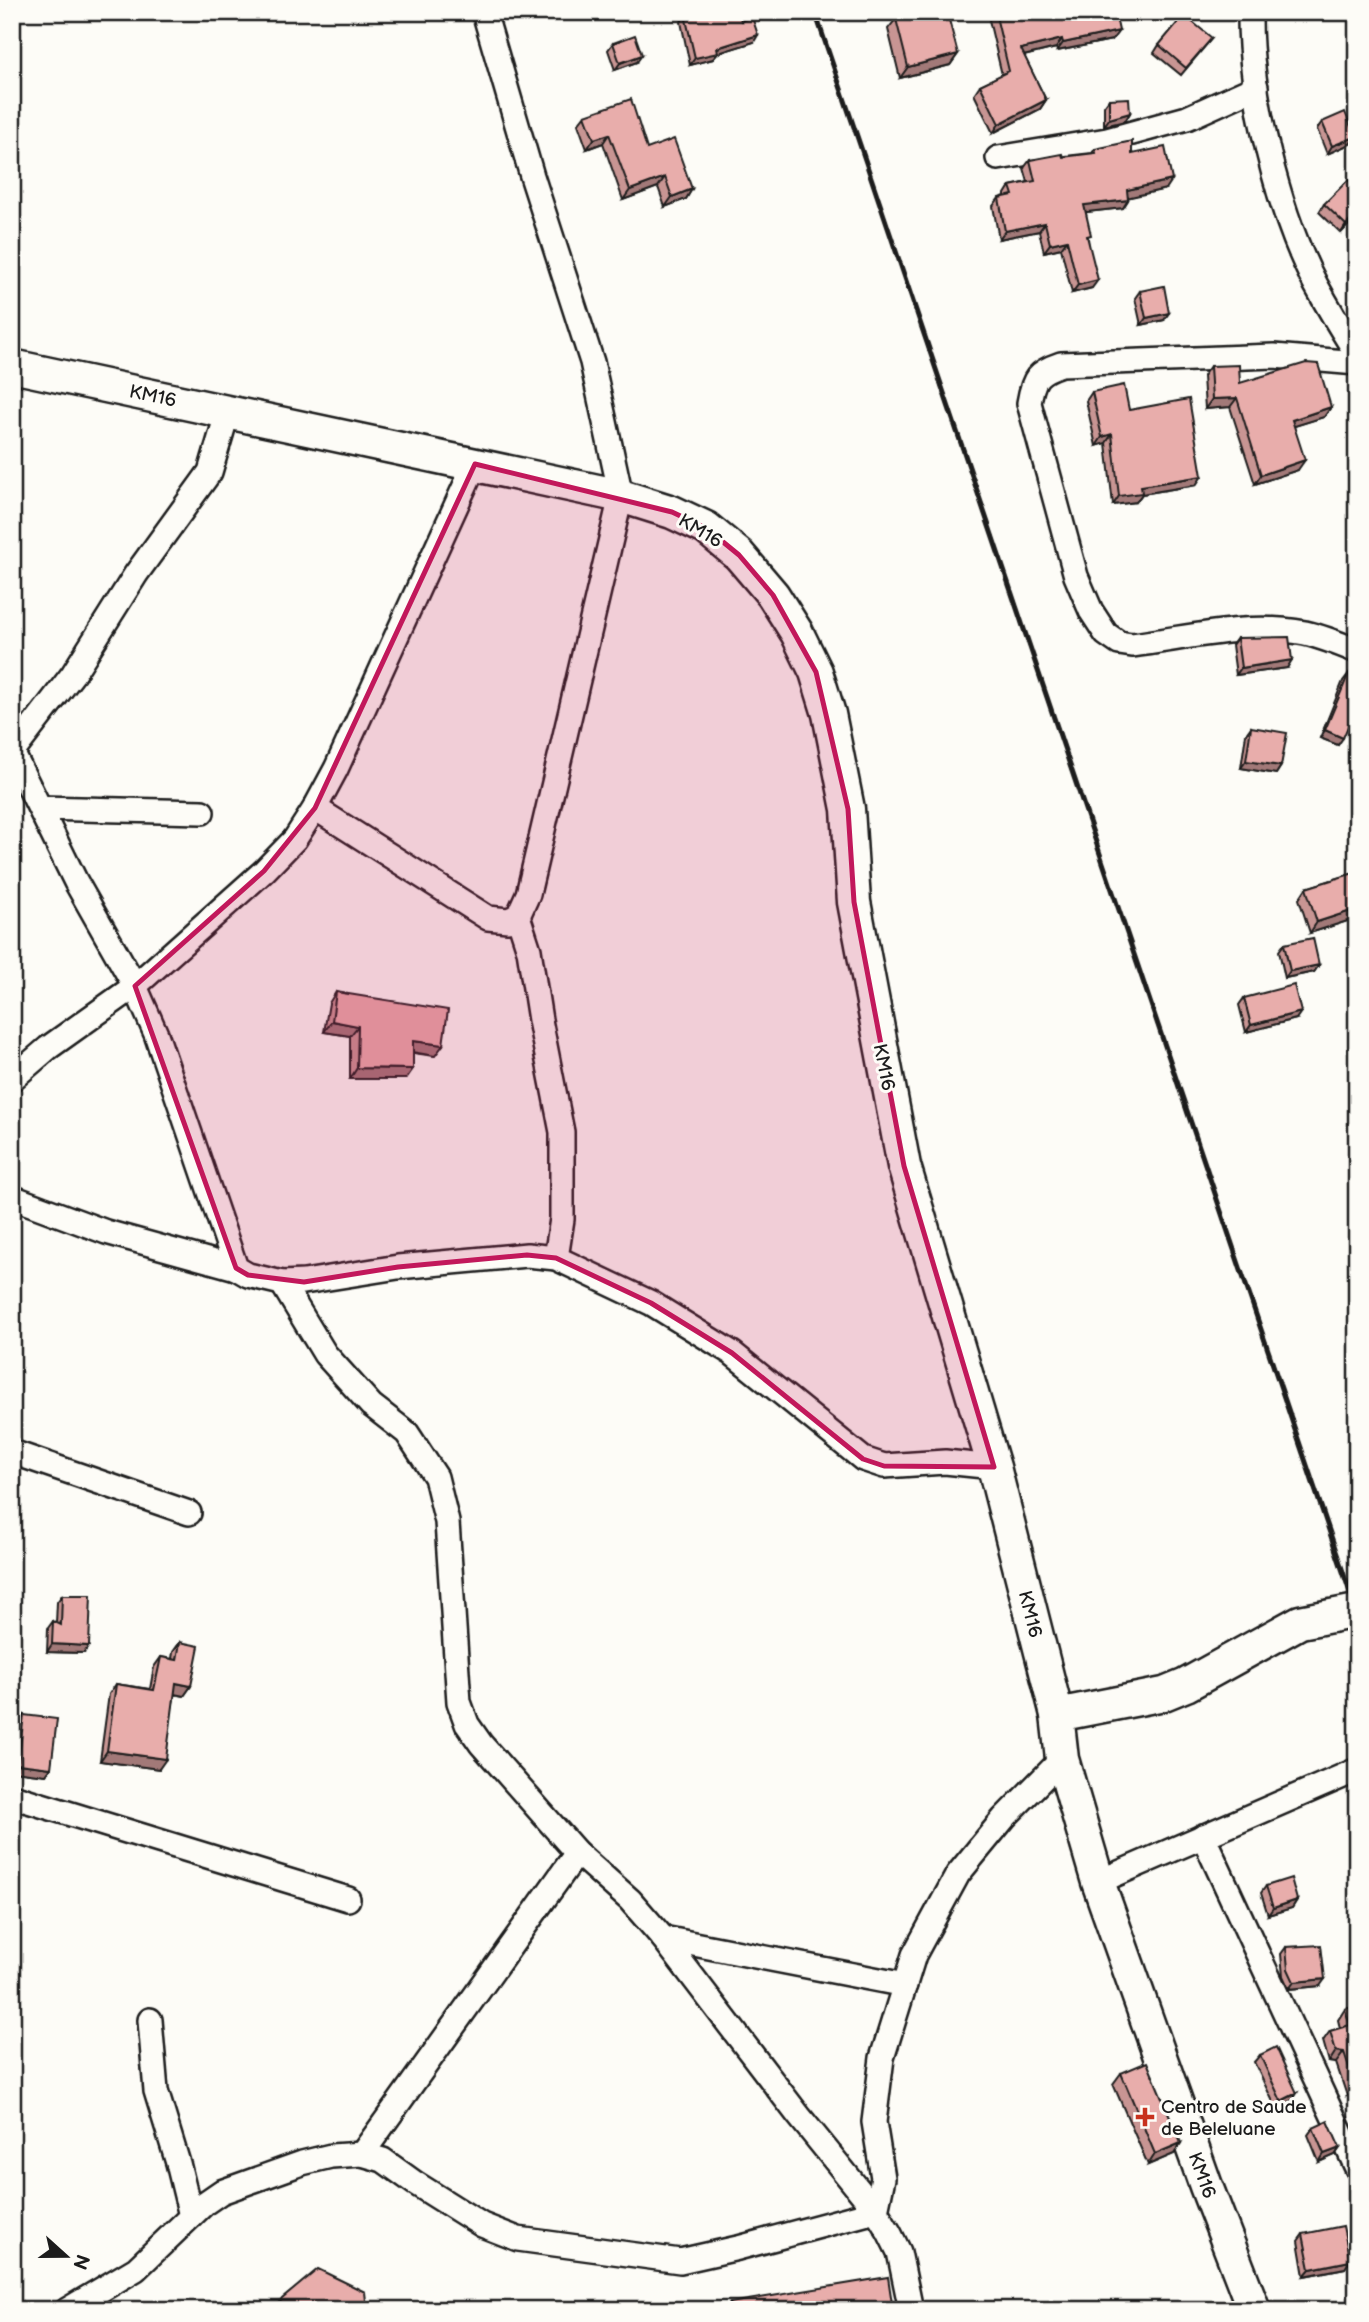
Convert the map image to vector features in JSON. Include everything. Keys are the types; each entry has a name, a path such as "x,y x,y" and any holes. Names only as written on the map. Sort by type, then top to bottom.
{"street":[{"path":"484,12 532,176 592,362 621,496 528,894 518,916 529,950 562,1132 564,1195 556,1258"},
{"path":"1250,12 1255,87 1279,190 1294,236 1316,284 1357,354"},
{"path":"998,158 1107,140 1187,118 1255,87"},
{"path":"1357,363 1274,356 1060,364 1042,371 1031,389 1029,403 1076,576 1091,611 1107,634 1119,643 1132,645 1213,632 1264,630 1304,633 1357,651"},
{"name":"KM16","path":"12,366 621,496 672,512 706,528 739,555 774,595 816,672 829,714 848,809 854,902 904,1166 993,1467 1057,1715 1062,1759 1098,1882 1206,2186 1254,2310"},
{"path":"228,411 210,472 136,574 73,674 12,752 76,882 135,986 156,1034 236,1268"},
{"path":"12,1079 48,1048 135,986 264,871 295,839 336,769 475,464"},
{"path":"40,808 202,812"},
{"path":"315,808 488,918 508,920 518,916"},
{"path":"12,1197 106,1232 282,1283 472,1260 527,1255 556,1258 651,1303 733,1353 863,1459 884,1466 945,1462 993,1467"},
{"path":"282,1283 326,1354 371,1405 407,1433 436,1477 447,1522 459,1702 467,1724 481,1744 577,1853 630,1900 663,1938 799,2116 876,2211 899,2252 911,2310"},
{"path":"12,1452 189,1513"},
{"path":"1057,1715 1164,1694 1186,1685 1300,1622 1357,1611"},
{"path":"876,2211 883,2178 874,2122 882,2058 914,1955 958,1874 1004,1818 1062,1759"},
{"path":"1098,1882 1357,1770"},
{"path":"12,1796 348,1899"},
{"path":"1203,1836 1357,2168"},
{"path":"362,2154 577,1853"},
{"path":"663,1938 905,1985"},
{"path":"150,2020 156,2091 191,2216"},
{"path":"67,2310 136,2269 220,2192 302,2163 331,2156 362,2154 383,2160 482,2225 518,2239 680,2261 876,2211"}],"highlighted area":[{"path":"475,464 672,512 706,528 739,555 773,595 816,672 848,809 854,902 904,1166 994,1467 884,1466 863,1459 732,1353 651,1303 556,1258 527,1255 398,1267 304,1282 248,1275 236,1268 229,1251 135,986 264,871 315,808"}],"building":[{"path":"698,12 739,12 741,21 752,17 758,35 717,48 718,53 695,58 685,15"},
{"path":"920,12 947,12 958,54 908,67 896,19"},
{"path":"995,12 1003,12 1005,17 1033,12 1034,17 1059,12 1115,12 1119,31 1063,43 1062,39 1021,49 1046,100 999,124 980,85 1009,71"},
{"path":"1184,15 1212,38 1186,68 1159,45"},
{"path":"635,35 642,55 620,63 613,43"},
{"path":"1129,98 1130,113 1109,119 1109,99"},
{"path":"631,99 647,149 674,139 692,189 672,197 665,177 630,190 609,134 594,139 585,115"},
{"path":"1345,112 1355,137 1332,146 1322,122"},
{"path":"1132,141 1132,154 1165,147 1172,180 1127,190 1128,200 1084,205 1091,235 1087,236 1098,280 1078,285 1067,240 1050,244 1045,223 1005,231 999,198 1013,195 1010,186 1035,181 1030,160 1062,154 1063,157 1096,153 1095,149"},
{"path":"1348,180 1357,188 1357,214 1346,225 1324,204"},
{"path":"1164,286 1169,313 1146,318 1140,291"},
{"path":"1306,363 1318,364 1331,407 1292,420 1305,460 1261,475 1237,398 1212,399 1210,366 1239,365 1240,383"},
{"path":"1124,385 1129,410 1189,399 1202,476 1141,486 1142,493 1119,496 1112,434 1102,437 1092,392"},
{"path":"1289,637 1292,660 1241,668 1237,638"},
{"path":"1349,673 1357,677 1357,708 1343,738 1325,730"},
{"path":"1251,727 1287,733 1281,766 1246,761"},
{"path":"1357,872 1357,909 1317,922 1306,888"},
{"path":"1313,938 1319,965 1290,971 1284,944"},
{"path":"1294,985 1301,1012 1251,1025 1244,998"},
{"path":"336,992 448,1010 443,1045 413,1041 413,1069 357,1068 358,1026 332,1021"},
{"path":"62,1595 91,1595 89,1646 52,1644 53,1621 61,1625"},
{"path":"180,1642 199,1646 191,1686 176,1683 166,1759 107,1751 116,1684 154,1690 161,1657 177,1660"},
{"path":"24,1715 57,1719 51,1768 18,1764"},
{"path":"1291,1878 1297,1900 1273,1908 1266,1886"},
{"path":"1321,1945 1325,1979 1294,1982 1288,1969 1286,1947"},
{"path":"1357,2006 1355,2085 1344,2052 1336,2051 1330,2031 1350,2025 1345,2009"},
{"path":"1276,2047 1297,2093 1281,2101 1260,2055"},
{"path":"1147,2062 1181,2143 1155,2154 1121,2073"},
{"path":"1328,2121 1340,2148 1324,2154 1313,2128"},
{"path":"1343,2226 1350,2261 1310,2269 1303,2234"},
{"path":"318,2269 365,2292 367,2310 275,2310 282,2299"},
{"path":"888,2277 893,2310 732,2310 730,2303"}],"railway":[{"path":"815,12 1357,1613"}],"place":[{"name":"Centro de Saude de Beleluane","path":"1145,2117"}]}
